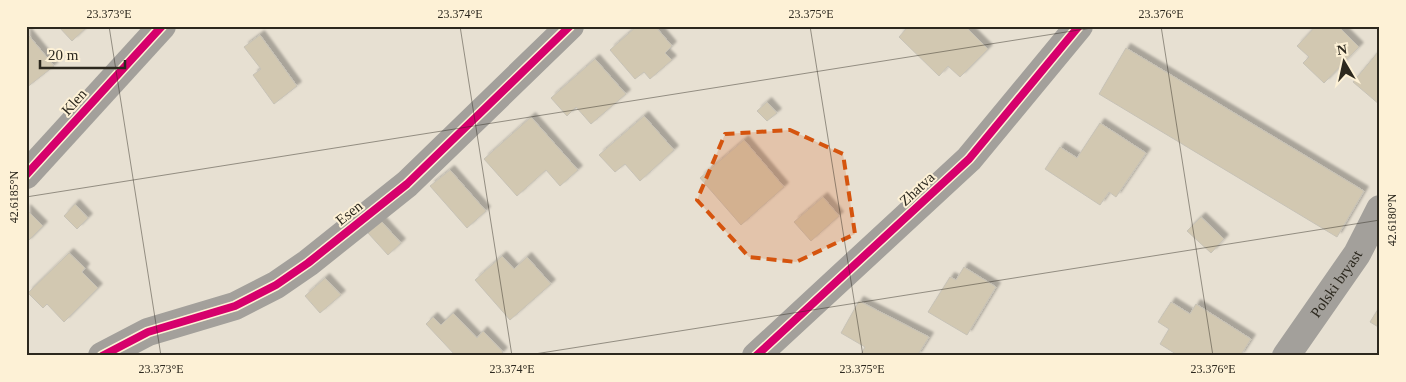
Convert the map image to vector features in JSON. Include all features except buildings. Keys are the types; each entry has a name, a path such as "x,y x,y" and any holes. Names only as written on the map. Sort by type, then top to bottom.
{"street":[{"name":"Esen","path":"102,356 148,332 235,306 276,285 308,263 407,184 570,26"},
{"name":"Zhatva","path":"756,356 970,159 1079,26"},
{"name":"Klen","path":"26,174 152,30"},
{"name":"Polski bryast","path":"1286,356 1357,254 1380,208"}],"highlighted area":[{"path":"790,130 843,154 855,234 796,262 749,257 697,200 725,134"}],"cycle path":[{"path":"26,175 162,26"},
{"path":"102,356 148,332 235,306 276,285 308,263 407,184 570,26"},
{"path":"756,356 969,159 1079,26"}]}
